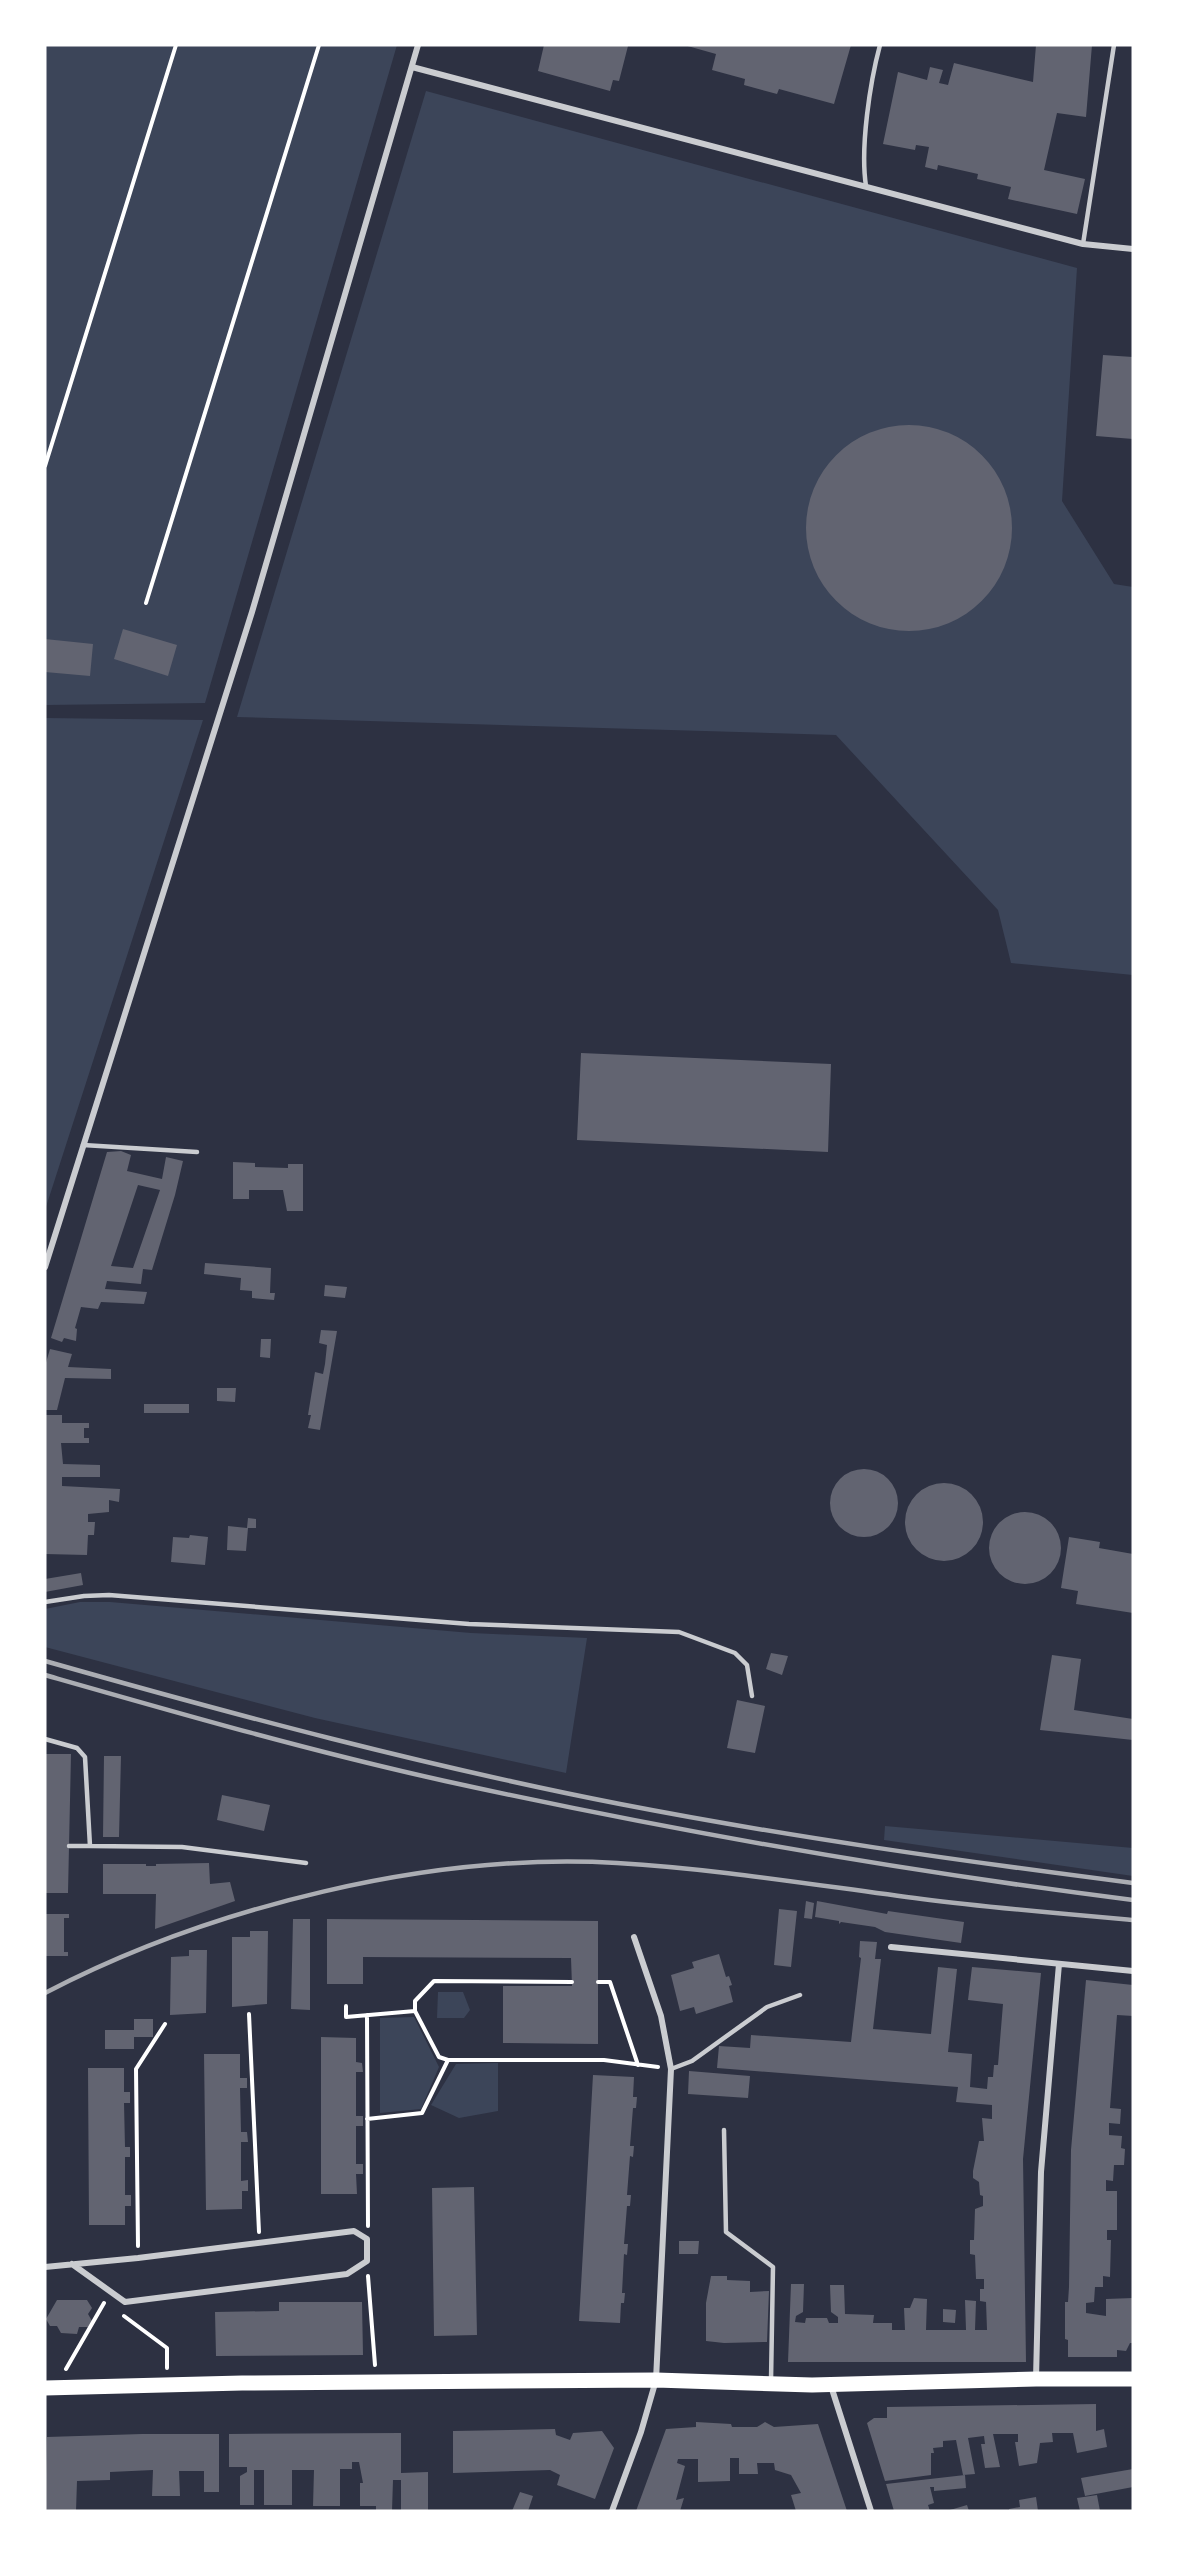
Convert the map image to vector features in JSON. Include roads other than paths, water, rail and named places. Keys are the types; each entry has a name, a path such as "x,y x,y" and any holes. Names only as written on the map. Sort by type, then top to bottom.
{"main road":[{"path":"50,2388 376,2382 656,2380 831,2384 1133,2379"}],"street":[{"path":"45,1267 252,612 418,45"},
{"path":"412,67 1083,244 1133,249"},
{"path":"612,2511 643,2426 656,2380 670,2069 661,2016 634,1937"},
{"path":"891,1947 1133,1971"},
{"path":"1036,2379 1041,2172 1059,1964"},
{"path":"45,2267 138,2258 259,2241 354,2231 367,2239 367,2261 347,2274 125,2302 72,2265"},
{"path":"831,2384 871,2511"}],"lane":[{"path":"866,186 864,172 870,101 880,45"},
{"path":"1083,244 1114,45"},
{"path":"83,1145 197,1152"},
{"path":"45,1602 84,1596 109,1596 469,1624 679,1632 735,1653 747,1665 752,1696"},
{"path":"45,1739 78,1748 85,1757 90,1846"},
{"path":"69,1846 182,1846 306,1863"},
{"path":"670,2069 692,2061 767,2007 800,1995"},
{"path":"724,2130 726,2232 773,2267 771,2384"}],"railway":[{"path":"45,1661 331,1738 475,1773 620,1804 876,1848 1133,1883"},
{"path":"45,1675 344,1757 616,1817 874,1863 1133,1900"},
{"path":"45,1993 109,1962 249,1911 323,1892 398,1877 472,1867 546,1862 655,1866 975,1905 1133,1920"}]}
